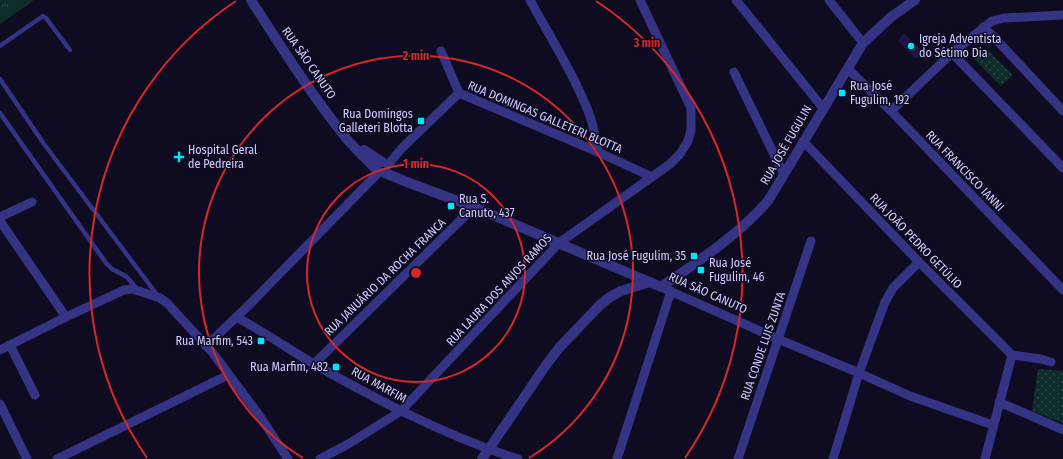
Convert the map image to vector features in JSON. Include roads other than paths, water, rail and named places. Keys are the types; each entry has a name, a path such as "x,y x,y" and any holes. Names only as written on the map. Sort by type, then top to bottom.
{"street":[{"name":"RUA SÃO CANUTO","path":"251,0 303,80 347,139 383,167 412,184 474,207 559,243 910,396 993,425"},
{"path":"530,0 586,106 591,120 598,152"},
{"name":"RUA LAURA DOS ANJOS RAMOS","path":"320,459 350,443 401,411 559,243 670,164 680,154 688,141 691,130 691,108 640,0"},
{"path":"736,0 823,108"},
{"path":"829,0 863,43"},
{"name":"RUA JOSÉ FUGULIN","path":"661,287 719,245 755,216 768,201 863,43 891,17 916,0"},
{"path":"891,111 952,53 992,21 1004,18 1063,15"},
{"path":"983,27 1063,111"},
{"path":"441,51 459,93"},
{"path":"952,53 1063,168"},
{"name":"RUA FRANCISCO IANNI","path":"848,69 891,111 1063,290"},
{"path":"734,72 784,175"},
{"name":"RUA DOMINGAS GALLETERI BLOTTA","path":"206,346 401,149 459,93 598,152 652,177"},
{"name":"RUA JOÃO PEDRO GETÚLIO","path":"803,141 919,262 1012,355"},
{"path":"0,216 32,202"},
{"name":"RUA JANUÁRIO DA ROCHA FRANCA","path":"314,364 474,207"},
{"path":"0,221 66,317"},
{"name":"RUA CONDE LUIS ZUNTA","path":"738,459 811,240"},
{"path":"833,459 859,373 885,302 893,288 919,262"},
{"path":"482,459 559,348 600,305 621,291 650,282"},
{"path":"0,350 124,290 132,289 163,300 206,346 260,415 288,459"},
{"path":"617,459 671,291"},
{"name":"RUA MARFIM","path":"236,317 314,364 401,411 489,450 518,459"},
{"path":"10,345 35,395"},
{"path":"985,459 1012,355 1051,362"},
{"path":"57,459 228,374"},
{"path":"999,402 1063,430"},
{"path":"0,404 27,459"}],"lane":[{"path":"0,46 43,16 70,50"},
{"path":"0,79 44,144 163,300"},
{"path":"0,113 106,262 112,269 127,277 140,292"}],"place":[{"name":"Igreja Adventista do Sétimo Dia","path":"911,46"},
{"name":"Rua José Fugulim, 192","path":"842,93"},
{"name":"Rua Domingos Galleteri Blotta","path":"421,121"},
{"name":"Hospital Geral de Pedreira","path":"179,157"},
{"name":"Rua S. Canuto, 437","path":"451,206"},
{"name":"Rua José Fugulim, 35","path":"694,256"},
{"name":"Rua José Fugulim, 46","path":"701,270"},
{"name":"Rua Marfim, 543","path":"261,341"},
{"name":"Rua Marfim, 482","path":"336,367"}]}
